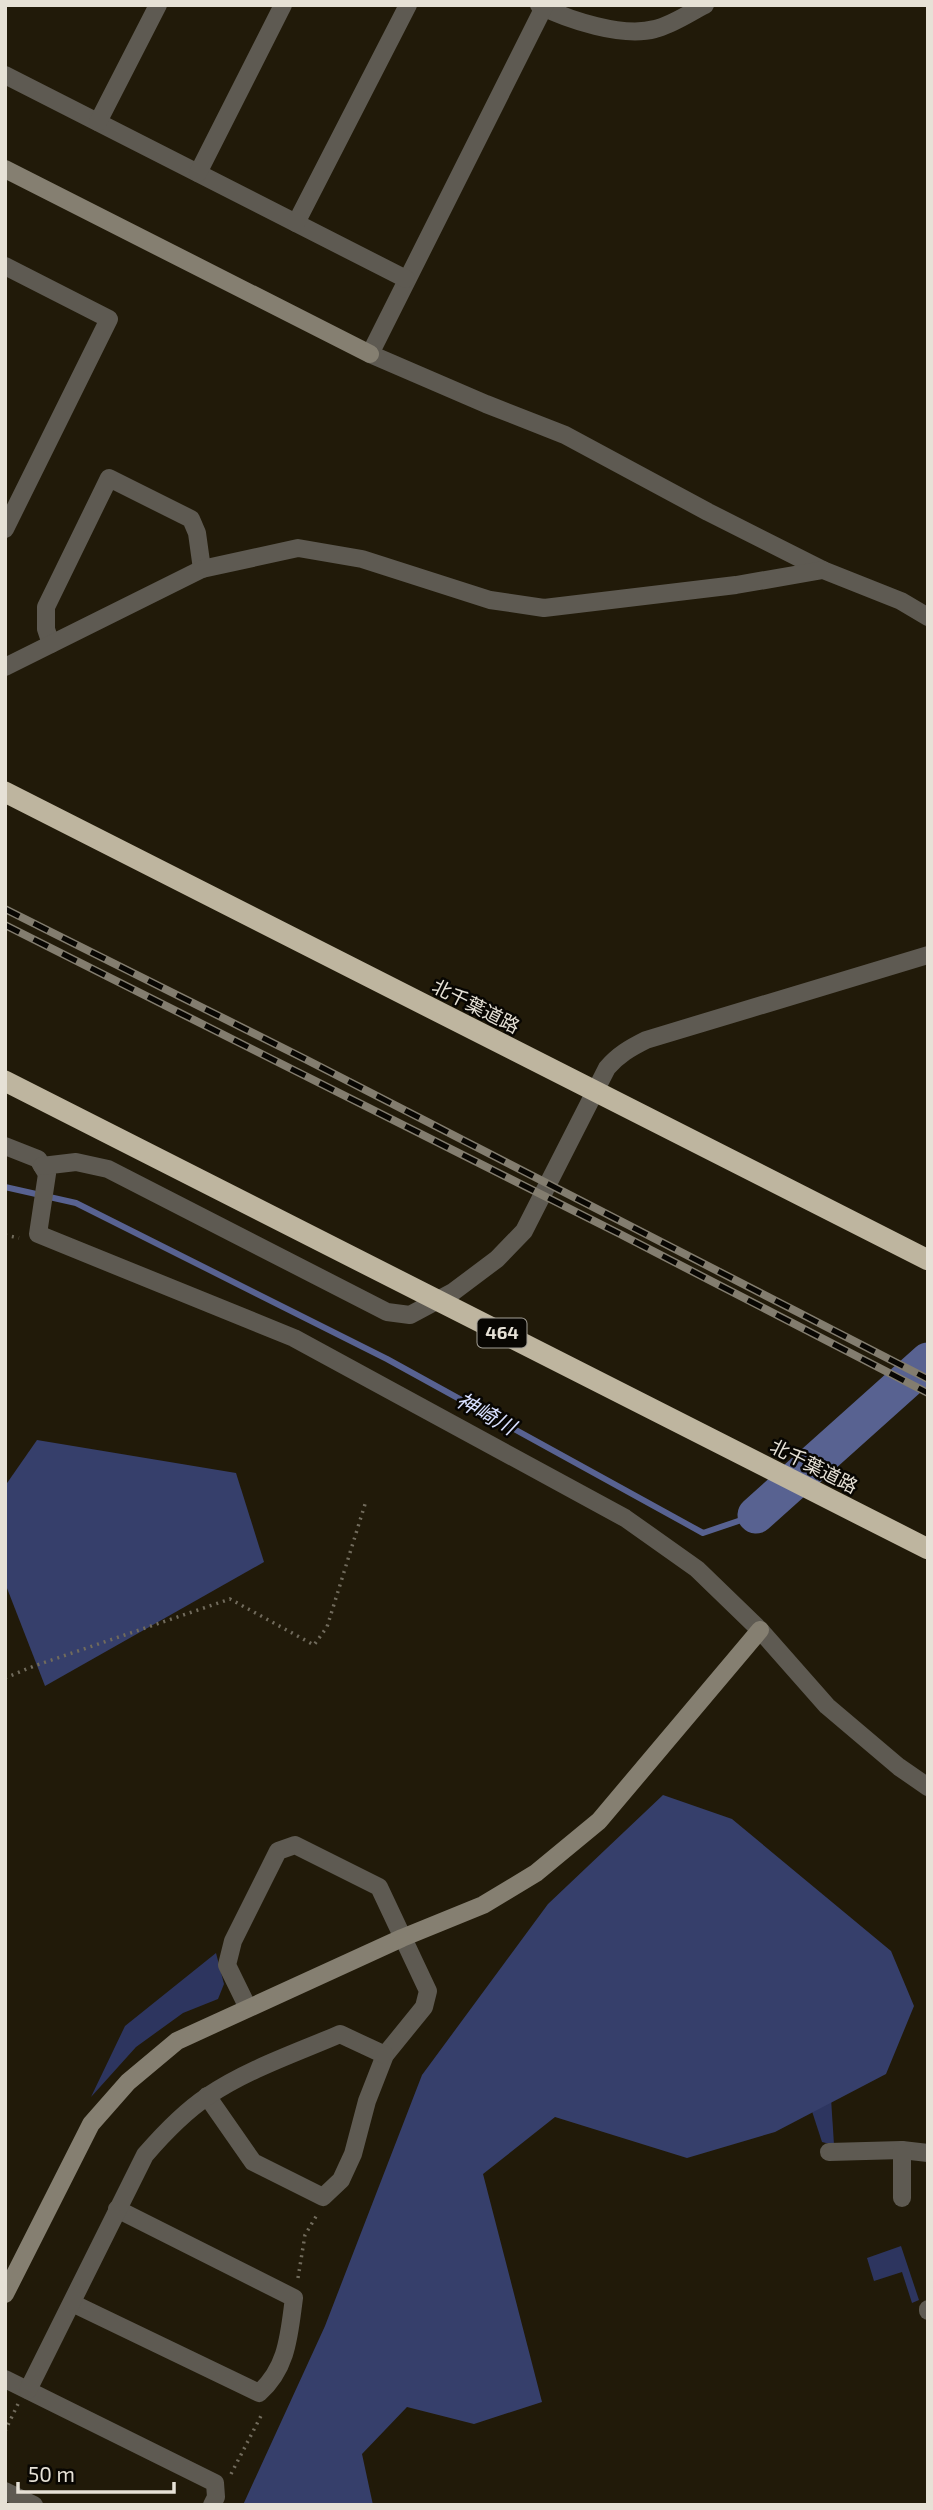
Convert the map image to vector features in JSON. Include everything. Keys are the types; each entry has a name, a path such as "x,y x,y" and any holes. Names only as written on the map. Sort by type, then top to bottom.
{"highway":[{"name":"北千葉道路","path":"5,792 928,1260"},
{"name":"北千葉道路","path":"5,1081 928,1549"}],"street":[{"path":"98,122 158,5"},
{"path":"198,173 283,5"},
{"path":"296,223 408,5"},
{"path":"370,354 543,6 622,32 656,29 705,5"},
{"path":"5,75 406,279"},
{"path":"5,169 370,354 565,435 823,570 901,601 928,617"},
{"path":"5,266 109,319 5,529"},
{"path":"51,644 46,629 46,607 109,478 191,519 197,533 202,569"},
{"path":"5,667 202,569 298,548 362,559 490,600 544,608 736,585 823,570"},
{"path":"44,1174 76,1162 108,1169 387,1312 410,1315 453,1292 512,1246 524,1231 607,1069 615,1058 627,1049 646,1040 928,955"},
{"path":"5,1146 38,1159 44,1174 38,1234 294,1338 625,1518 697,1569 760,1630 827,1706 899,1767 928,1787"},
{"path":"5,2294 91,2124 128,2082 177,2042 402,1938 483,1905 536,1873 599,1821 760,1630"},
{"path":"207,2096 253,2162 323,2197 341,2180 353,2154 367,2101 385,2055 424,2007 428,1991 379,1887 295,1844 278,1851 233,1941 227,1965 248,2008"},
{"path":"28,2390 145,2155 172,2124 207,2096 238,2078 340,2034 385,2055"},
{"path":"829,2152 902,2150 928,2153"},
{"path":"902,2150 902,2198"},
{"path":"72,2303 259,2393 272,2381 288,2343 294,2298 117,2209"},
{"path":"5,2379 215,2483 216,2497 212,2505"},
{"path":"5,2491 34,2505"}],"path":[{"path":"5,1678 230,1599 314,1645 327,1627 366,1501"},
{"path":"294,2298 305,2235 322,2207 323,2197"},
{"path":"5,2431 21,2397 28,2390"},
{"path":"215,2483 229,2477 265,2407 259,2393"}],"shaded area":[{"path":"37,1440 236,1473 264,1562 45,1686 5,1583 5,1486"},
{"path":"663,1795 732,1819 891,1951 914,2006 886,2074 775,2132 687,2158 555,2117 483,2174 542,2402 474,2424 407,2407 362,2454 373,2505 243,2505 325,2326 422,2075 548,1904"},
{"path":"216,1953 224,1984 218,1999 183,2013 136,2047 91,2097 125,2026"},
{"path":"831,2098 834,2145 822,2142 808,2099"},
{"path":"901,2246 919,2300 912,2303 902,2272 874,2281 867,2258"}],"waterway":[{"name":"神崎川","path":"5,1187 76,1203 387,1359 703,1533 756,1515"},
{"name":"神崎川","path":"756,1515 928,1361"}],"railway":[{"path":"5,909 305,1059 928,1379"},
{"path":"5,925 620,1234 928,1393"}]}
